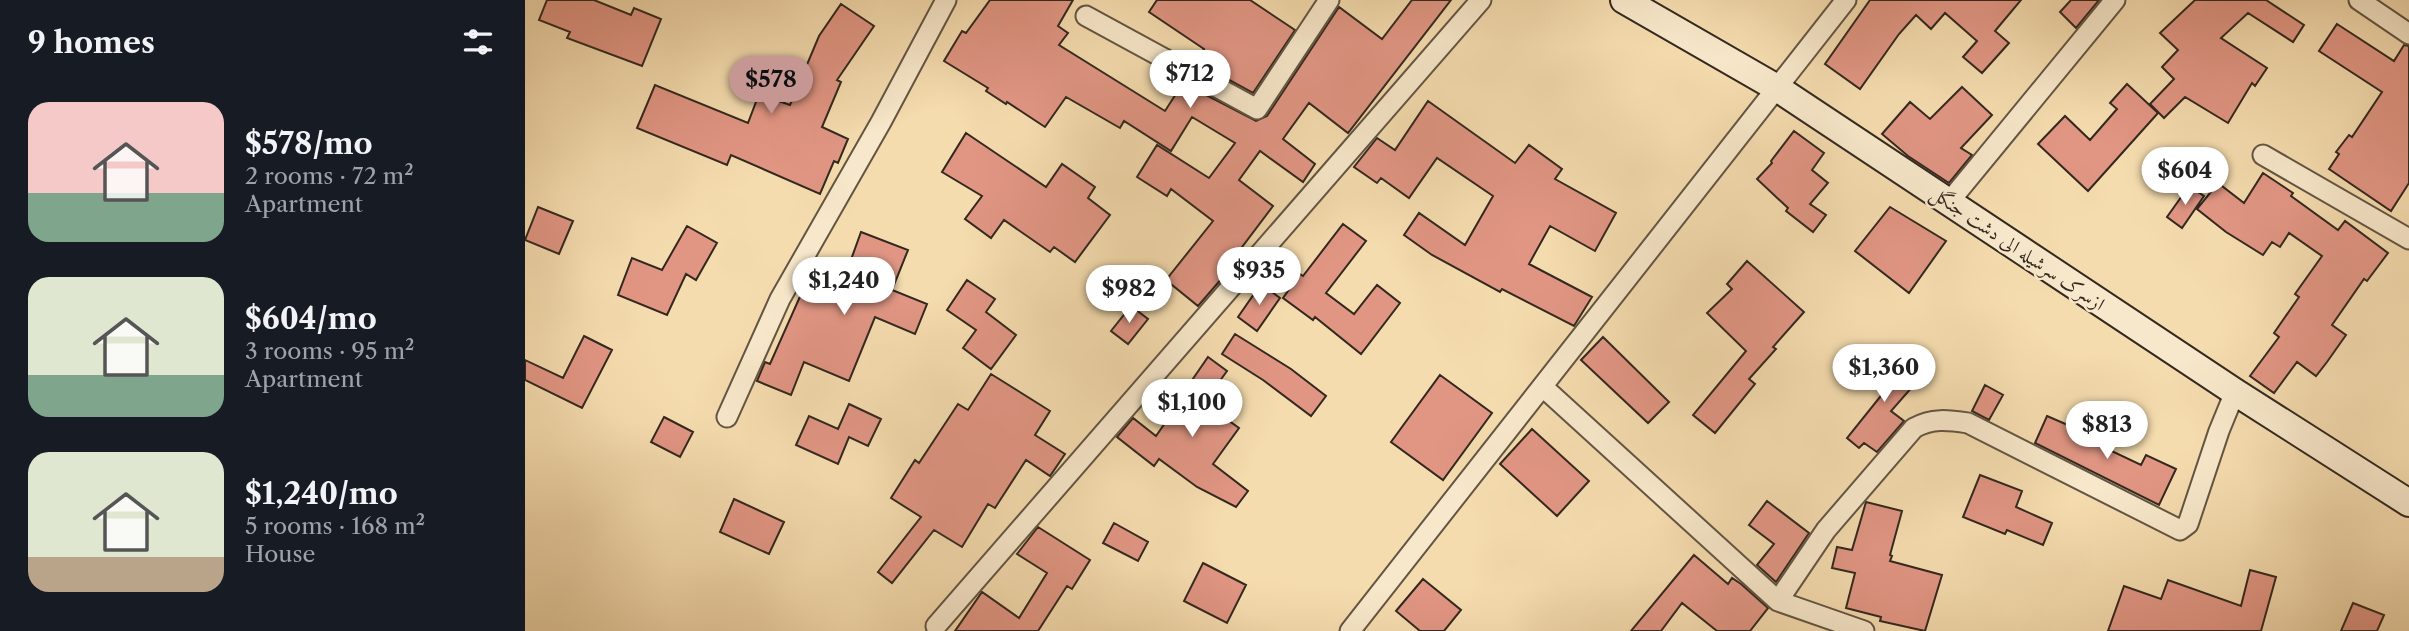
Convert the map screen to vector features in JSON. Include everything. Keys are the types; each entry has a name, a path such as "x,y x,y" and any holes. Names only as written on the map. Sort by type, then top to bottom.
{"street":[{"path":"727,417 780,299 881,122 946,0"},
{"path":"1086,16 1257,109 1329,0"},
{"path":"936,626 1481,0"},
{"name":"ازسرک سرشیله الی دشت جنگل","path":"1624,0 1777,88 2235,392 2409,503"},
{"path":"1350,631 1846,0"},
{"path":"1949,202 2115,0"},
{"path":"2359,0 2409,34"},
{"path":"2263,155 2409,240"},
{"path":"1543,387 1778,601 1863,631"},
{"path":"1778,601 1826,530 1914,428 1935,420 1968,423 2180,530 2189,524 2215,443 2235,392"}],"building":[{"path":"547,0 594,0 631,15 634,8 661,19 642,66 567,38 570,32 539,20"},
{"path":"990,0 1073,0 1058,26 1068,33 1059,45 1165,111 1183,83 1256,121 1267,116 1339,7 1382,39 1412,0 1451,0 1348,133 1309,103 1283,139 1315,164 1303,182 1260,151 1239,180 1273,206 1233,259 1236,262 1198,306 1166,280 1213,221 1171,189 1167,196 1137,177 1157,145 1209,178 1235,143 1192,117 1171,151 1124,121 1120,128 1066,97 1045,127 986,91 988,88 944,61 962,31 966,33"},
{"path":"1157,0 1250,0 1295,30 1253,93 1196,62 1204,49 1149,12"},
{"path":"1870,0 2021,0 1995,31 2009,43 1982,73 1963,57 1977,41 1945,13 1931,29 1916,15 1860,89 1825,64"},
{"path":"2071,0 2099,0 2076,28 2060,12"},
{"path":"2195,0 2266,0 2304,25 2293,42 2248,13 2221,38 2267,68 2255,86 2252,83 2228,123 2185,97 2164,118 2150,104 2174,79 2162,67 2178,50 2160,33"},
{"path":"841,4 874,26 837,80 841,82 822,127 848,139 838,163 834,161 820,194 731,155 727,165 637,128 655,85 748,123 759,94 790,105 819,36"},
{"path":"2337,24 2394,61 2404,45 2409,46 2409,183 2391,211 2329,169 2339,154 2336,152 2349,135 2352,137 2382,92 2319,51"},
{"path":"2127,84 2158,113 2088,191 2038,144 2065,116 2090,140 2117,109 2110,103"},
{"path":"1962,87 1992,115 1961,148 1972,155 1949,183 1908,156 1882,134 1910,102 1930,119"},
{"path":"1428,101 1515,163 1529,145 1562,169 1555,179 1616,213 1595,251 1550,226 1529,264 1592,297 1574,326 1502,289 1500,292 1432,255 1404,235 1419,213 1465,245 1493,196 1437,158 1409,198 1381,178 1377,183 1354,167 1377,138 1395,150"},
{"path":"1794,131 1824,153 1812,170 1828,183 1810,204 1826,215 1813,232 1786,211 1788,208 1757,179 1772,163"},
{"path":"966,133 1046,187 1062,164 1095,187 1088,198 1110,215 1075,262 1054,247 1050,252 1004,220 991,238 965,219 982,196 942,172"},
{"path":"2263,173 2293,193 2291,196 2338,230 2345,221 2388,253 2367,281 2364,279 2332,325 2346,335 2316,376 2297,362 2274,393 2250,376 2279,337 2274,333 2299,297 2295,294 2322,256 2289,233 2280,247 2272,242 2263,255 2226,232 2197,209 2218,183 2244,203"},
{"path":"2189,186 2204,196 2182,228 2167,217"},
{"path":"538,207 573,221 559,254 525,240"},
{"path":"1890,207 1946,241 1909,293 1855,251"},
{"path":"1343,224 1366,241 1326,293 1354,314 1377,285 1400,303 1361,354 1315,317 1313,320 1283,298"},
{"path":"687,226 717,243 696,280 686,274 667,315 618,295 632,258 662,270"},
{"path":"861,232 908,250 892,290 927,304 915,334 875,317 849,381 804,362 791,395 757,381 765,362 770,364 802,292 828,302 843,266 848,268"},
{"path":"1747,261 1804,312 1749,379 1755,384 1715,433 1693,415 1746,351 1707,313 1732,289 1727,284"},
{"path":"967,280 995,299 986,312 1016,335 991,369 963,348 976,330 947,310"},
{"path":"1261,284 1280,298 1257,331 1238,317"},
{"path":"1131,306 1148,319 1128,344 1111,331"},
{"path":"1235,334 1291,369 1326,396 1311,416 1263,380 1222,354"},
{"path":"584,336 612,350 582,408 525,380 525,360 563,378"},
{"path":"1603,337 1669,402 1648,423 1581,360"},
{"path":"1889,352 1920,378 1891,411 1904,421 1877,452 1864,443 1859,448 1847,438 1884,392 1867,377"},
{"path":"1208,357 1227,371 1204,403 1239,428 1213,464 1248,491 1236,507 1197,487 1159,459 1154,466 1117,437 1133,418 1156,436"},
{"path":"991,374 1050,411 1035,435 1065,454 1050,476 1026,460 995,508 988,504 962,547 934,530 892,583 878,572 921,517 891,498 915,460 919,463 958,404 968,410"},
{"path":"1440,375 1492,413 1443,480 1391,442"},
{"path":"1985,385 2003,395 1989,420 1972,411"},
{"path":"849,404 881,419 868,446 849,437 838,464 796,445 809,416 838,429"},
{"path":"2047,416 2084,432 2082,437 2141,465 2146,455 2176,469 2159,505 2035,443"},
{"path":"664,417 693,432 680,457 651,442"},
{"path":"1532,429 1589,481 1557,516 1500,464"},
{"path":"1980,475 2022,491 2016,507 2052,523 2043,545 2007,530 2005,534 1963,517"},
{"path":"734,499 784,522 769,554 720,532"},
{"path":"1767,501 1809,533 1776,582 1757,565 1774,544 1749,525"},
{"path":"1866,502 1902,511 1890,561 1942,575 1925,631 1880,621 1881,617 1846,608 1855,573 1832,568 1837,547 1852,550"},
{"path":"1114,523 1148,542 1138,561 1103,543"},
{"path":"1038,527 1090,560 1072,589 1067,586 1038,631 955,631 982,592 1019,618 1047,573 1017,554"},
{"path":"1694,555 1728,584 1732,578 1741,584 1768,608 1750,631 1717,631 1682,603 1661,631 1631,631"},
{"path":"1203,563 1246,585 1227,623 1184,601"},
{"path":"2250,570 2276,577 2261,631 2108,631 2124,586 2161,599 2168,580 2241,606"},
{"path":"1423,579 1461,610 1444,631 1420,631 1396,611"},
{"path":"2353,603 2384,615 2377,631 2341,631"}]}
